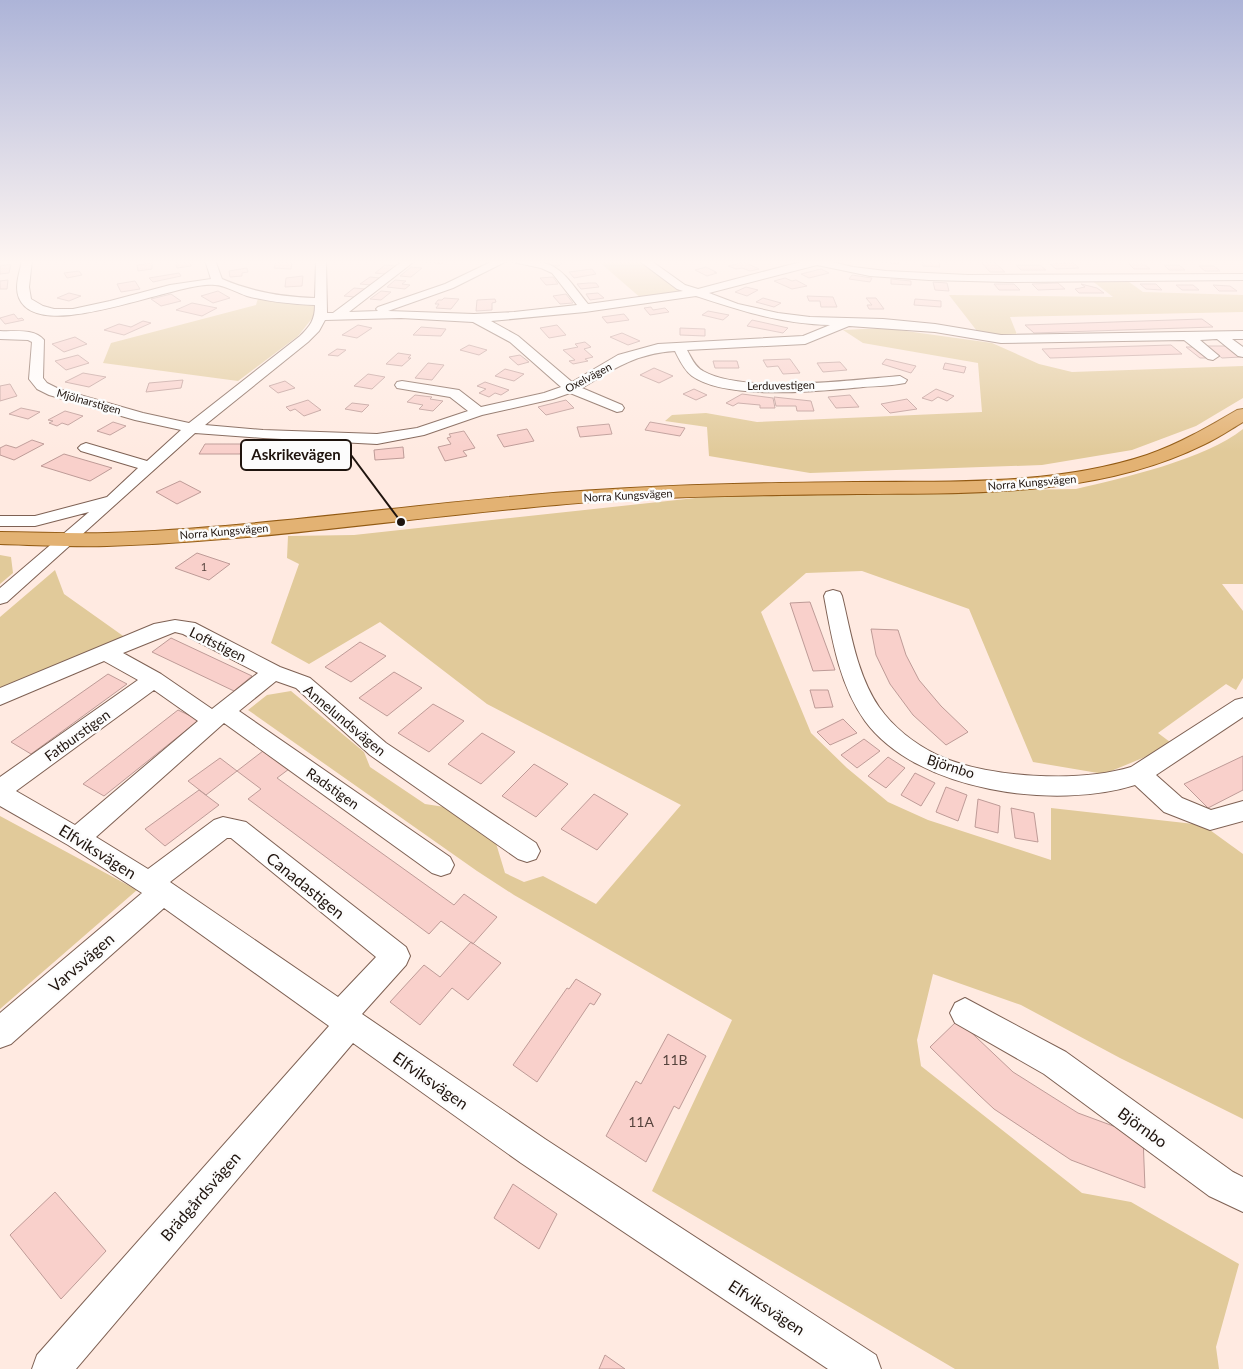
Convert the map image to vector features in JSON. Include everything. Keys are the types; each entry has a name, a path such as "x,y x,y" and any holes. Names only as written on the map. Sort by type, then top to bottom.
{"main road":[{"name":"Norra Kungsvägen","path":"0,538 118,539 625,494 767,489 987,486 1043,483 1113,471 1156,459 1211,435 1243,414"}],"street":[{"path":"0,598 68,540 192,428 304,338 317,324"},
{"path":"488,324 514,339 571,388 617,408"},
{"name":"Oxelvägen","path":"192,428 263,434 377,439 419,432 478,412 548,396 571,388 623,358 658,348 806,340 843,324"},
{"path":"892,324 935,328 994,338 1027,340 1243,335"},
{"name":"Mjölnarstigen","path":"0,335 31,336 38,340 36,379 42,386 54,392 140,417 192,428"},
{"path":"1219,335 1243,353"},
{"path":"1187,336 1213,356"},
{"name":"Lerduvestigen","path":"678,346 696,373 728,384 791,386 900,380"},
{"path":"402,385 454,393 478,412"},
{"path":"86,448 150,467"},
{"path":"0,520 35,521 113,500"},
{"name":"Björnbo","path":"834,596 856,688 873,715 894,737 918,754 937,764 970,774 1032,784 1083,786 1114,782 1139,774 1243,706"},
{"name":"Loftstigen","path":"106,653 161,629 175,626 188,628 273,672"},
{"path":"0,697 106,653 219,716"},
{"path":"77,838 273,672"},
{"name":"Annelundsvägen","path":"273,672 303,684 378,749 527,851"},
{"name":"Fatburstigen","path":"0,792 154,679"},
{"name":"Radstigen","path":"219,716 441,865"},
{"path":"1139,774 1173,805 1210,820 1243,811"},
{"name":"Elfviksvägen","path":"0,792 156,888 556,1167 862,1369"},
{"name":"Canadastigen","path":"156,888 223,827 237,829 396,956 345,1020"},
{"name":"Varvsvägen","path":"0,1033 156,888"},
{"name":"Björnbo","path":"965,1013 1055,1063 1220,1184 1243,1195"},
{"name":"Brädgårdsvägen","path":"51,1369 345,1020"}],"shaded area":[{"path":"184,324 308,324 298,336 238,381 103,363 111,343"},
{"path":"971,324 1013,324 1018,337 977,331"},
{"path":"884,328 992,343 1039,364 1072,372 1243,366 1243,398 1196,426 1132,450 1042,465 810,473 709,456 707,427 665,421 672,415 706,413 757,422 982,412 978,363 863,343 843,330"},
{"path":"1243,429 1243,584 1222,584 1243,611 1243,678 1236,690 1226,684 1158,733 1174,745 1104,774 1033,762 969,609 862,571 806,573 761,612 811,733 847,768 888,802 928,820 1051,860 1051,808 1203,825 1243,854 1243,1119 1120,1058 1021,1005 933,974 917,1040 921,1066 1082,1193 1131,1202 1239,1264 1216,1347 1219,1369 955,1369 652,1191 732,1020 514,895 248,710 267,695 291,691 364,752 370,767 425,804 451,808 495,840 505,873 524,882 543,876 596,904 681,805 487,704 380,622 309,664 271,643 299,564 287,558 288,536 354,535 723,495 1076,489 1140,473 1186,458 1227,440"},
{"path":"0,555 11,557 13,573 0,584"},
{"path":"55,570 64,594 126,638 0,690 0,617"},
{"path":"0,816 137,890 0,1009"}],"building":[{"path":"119,324 131,327 137,324 149,324 124,335 104,330"},
{"path":"749,324 769,324 788,328 783,333 747,326"},
{"path":"1209,324 1213,327 1034,333 1025,325"},
{"path":"358,325 372,328 357,338 342,335"},
{"path":"557,325 566,335 549,338 540,328"},
{"path":"421,327 446,329 441,336 413,335"},
{"path":"680,328 705,329 705,336 680,335"},
{"path":"622,333 640,341 628,345 610,337"},
{"path":"75,337 87,344 64,352 52,344"},
{"path":"585,342 591,347 584,349 593,357 585,359 588,361 573,364 569,361 575,360 563,350 578,347 575,344"},
{"path":"469,345 487,350 479,355 460,350"},
{"path":"1171,345 1182,354 1050,358 1042,349"},
{"path":"1207,346 1225,346 1241,357 1222,358"},
{"path":"1186,347 1194,347 1209,358 1200,358"},
{"path":"337,349 346,350 338,356 328,355"},
{"path":"398,353 411,355 408,358 411,358 402,366 386,364"},
{"path":"78,355 89,363 66,370 55,361"},
{"path":"520,355 529,362 518,365 509,357"},
{"path":"790,359 800,373 783,374 778,366 767,367 763,360"},
{"path":"886,359 916,366 911,373 882,364"},
{"path":"713,361 737,361 739,368 715,368"},
{"path":"840,362 847,370 823,372 817,363"},
{"path":"428,363 444,365 432,380 415,378"},
{"path":"945,363 966,367 964,373 943,369"},
{"path":"654,368 673,376 659,383 640,375"},
{"path":"505,369 524,374 514,381 495,376"},
{"path":"83,373 106,377 89,387 65,382"},
{"path":"368,374 385,377 372,389 354,386"},
{"path":"183,380 181,388 146,392 149,383"},
{"path":"285,381 295,388 278,393 269,386"},
{"path":"485,382 509,390 501,395 495,393 489,397 479,393 486,389 477,386"},
{"path":"10,384 17,396 0,401 0,386"},
{"path":"694,389 707,395 696,400 683,394"},
{"path":"936,389 954,396 947,401 938,397 932,401 922,398"},
{"path":"742,394 773,398 775,408 760,408 760,405 738,403 733,406 726,403"},
{"path":"415,395 432,397 430,399 443,401 433,411 419,409 423,405 407,402"},
{"path":"850,395 859,407 836,408 828,397"},
{"path":"774,397 811,401 814,411 797,411 796,406 776,406"},
{"path":"907,399 917,409 890,413 881,404"},
{"path":"308,400 321,410 304,416 295,409 290,411 286,407"},
{"path":"566,400 574,408 546,415 538,407"},
{"path":"352,403 369,405 362,412 345,409"},
{"path":"21,408 40,412 28,419 9,414"},
{"path":"65,411 83,416 68,425 62,423 57,426 49,423 53,421 48,420"},
{"path":"113,422 126,426 110,435 97,431"},
{"path":"650,422 685,428 680,436 645,430"},
{"path":"609,424 612,434 580,437 577,427"},
{"path":"527,429 534,441 504,447 497,435"},
{"path":"464,431 475,448 463,451 467,456 445,461 438,447 451,444 447,438 451,437 449,434"},
{"path":"32,440 44,444 14,460 0,455 0,448 6,445 16,448"},
{"path":"205,444 246,444 240,454 199,454"},
{"path":"403,447 404,458 375,460 374,450"},
{"path":"64,454 112,468 90,481 41,466"},
{"path":"180,481 201,492 177,504 156,492"},
{"path":"197,553 230,564 209,580 175,568"},
{"path":"810,602 835,670 813,671 790,603"},
{"path":"871,629 898,630 906,655 919,680 941,706 968,732 946,745 913,715 890,684 876,655"},
{"path":"171,638 252,676 234,691 152,652"},
{"path":"360,642 386,656 351,682 325,667"},
{"path":"394,672 422,688 387,716 359,698"},
{"path":"108,674 127,684 31,754 11,742"},
{"path":"810,690 828,690 833,707 815,708"},
{"path":"433,704 464,721 429,752 398,733"},
{"path":"178,710 199,720 104,796 83,784"},
{"path":"843,719 857,733 830,745 817,732"},
{"path":"482,733 515,752 481,784 448,764"},
{"path":"864,739 880,751 857,768 841,755"},
{"path":"263,751 289,769 277,778 454,905 464,894 497,917 473,944 441,921 429,934 248,799 261,789 237,771"},
{"path":"1243,756 1243,790 1208,808 1184,784"},
{"path":"888,757 905,768 886,788 868,776"},
{"path":"220,758 237,771 206,795 188,781"},
{"path":"534,764 568,784 536,817 502,796"},
{"path":"915,773 935,783 921,806 901,795"},
{"path":"946,787 967,795 958,821 936,812"},
{"path":"199,790 219,805 165,846 145,829"},
{"path":"594,794 628,814 597,850 561,829"},
{"path":"978,799 1000,806 998,833 975,827"},
{"path":"1011,808 1034,813 1038,842 1015,838"},
{"path":"471,942 501,963 468,1000 452,988 420,1025 390,1002 424,965 440,977"},
{"path":"576,979 601,994 594,1005 590,1003 537,1082 513,1065 567,988 569,989"},
{"path":"958,1020 1013,1072 1078,1113 1143,1137 1145,1188 1071,1160 994,1109 930,1047"},
{"path":"668,1034 706,1056 679,1109 674,1106 646,1162 606,1136 636,1081 641,1084"},
{"path":"513,1184 557,1214 539,1249 494,1218"},
{"path":"55,1192 106,1251 61,1299 10,1235"},
{"path":"605,1355 625,1369 599,1369"}],"place":[{"name":"Askrikevägen","path":"401,522"}]}
